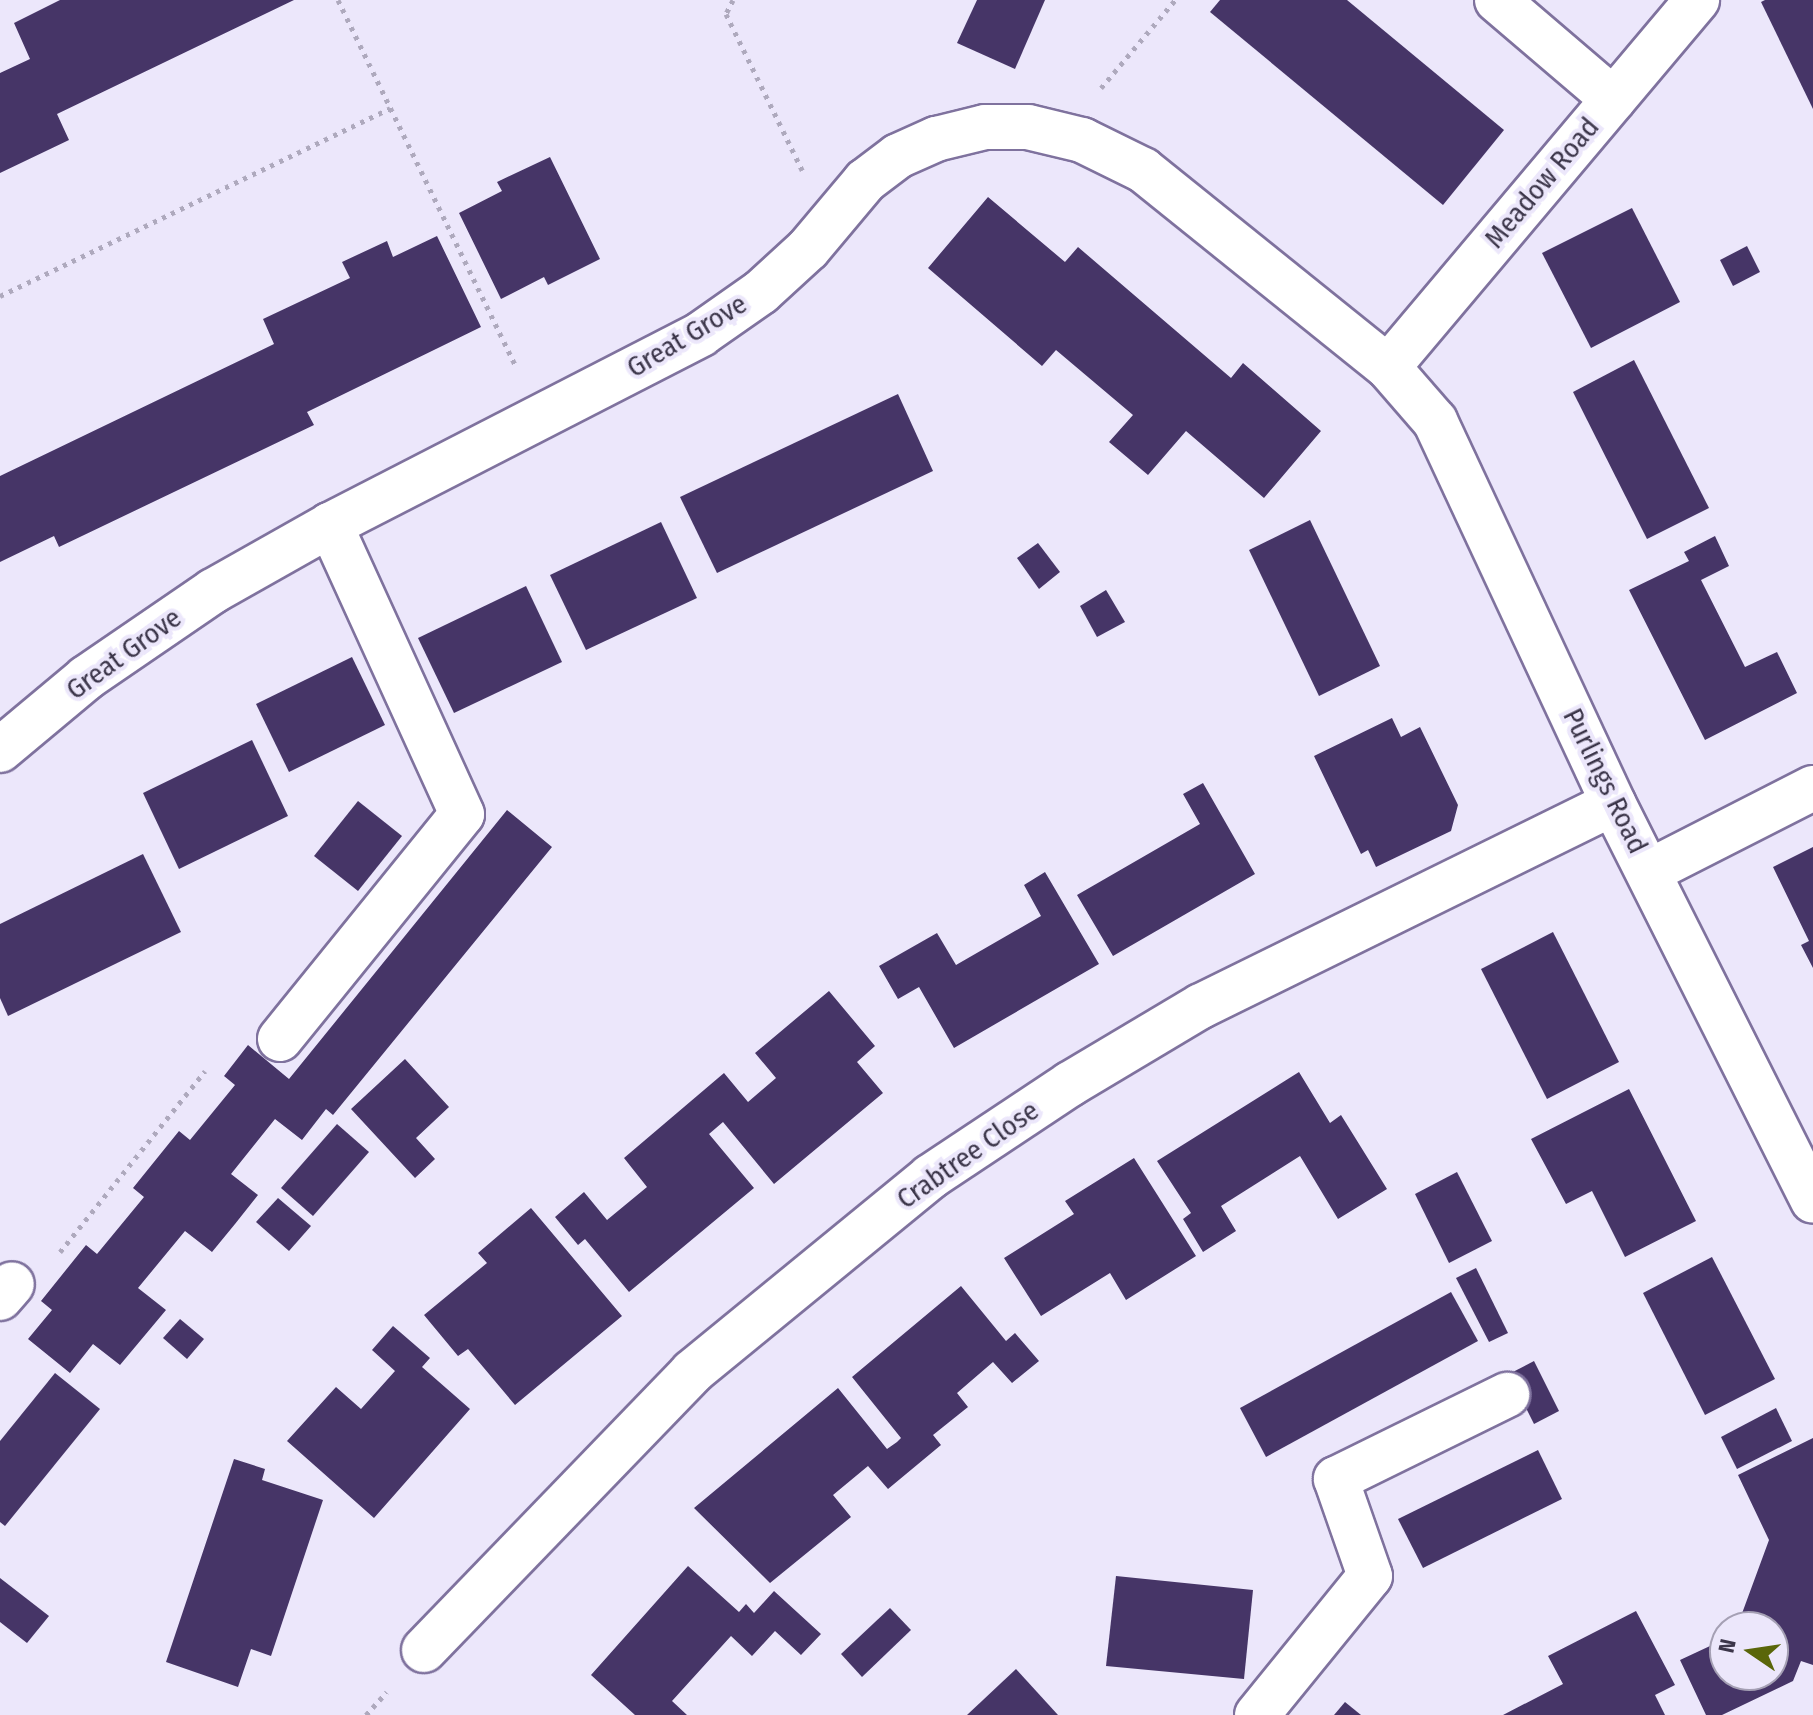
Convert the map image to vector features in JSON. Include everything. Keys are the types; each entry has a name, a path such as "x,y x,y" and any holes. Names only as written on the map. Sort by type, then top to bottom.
{"street":[{"path":"1497,0 1613,99"},
{"name":"Meadow Road","path":"1388,367 1697,0"},
{"name":"Great Grove","path":"0,750 86,678 213,591 330,525 701,334 761,292 808,249 865,181 898,156 936,139 985,127 1028,127 1082,140 1143,170 1388,367"},
{"name":"Purlings Road","path":"1388,367 1435,421 1613,803 1650,871 1813,1201"},
{"path":"280,1039 462,814 330,525"},
{"path":"1650,871 1813,788"},
{"name":"Crabtree Close","path":"424,1650 692,1372 930,1177 1070,1084 1201,1006 1613,803"},
{"path":"1257,1715 1370,1576 1336,1479 1507,1395"}],"path":[{"path":"338,0 540,417"},
{"path":"733,0 726,14 805,176"},
{"path":"1082,140 1102,87 1175,0"},
{"path":"0,296 390,108"},
{"path":"6,1291 59,1253 205,1071"}],"building":[{"path":"60,0 294,0 57,114 69,140 0,173 0,73 30,59 14,23"},
{"path":"977,0 1045,0 1015,69 957,43"},
{"path":"1220,0 1347,0 1504,130 1443,205 1210,12"},
{"path":"1813,0 1813,109 1761,2"},
{"path":"550,157 600,259 548,285 544,277 501,299 459,213 502,191 497,182"},
{"path":"988,197 1065,262 1078,247 1231,378 1243,363 1321,431 1264,498 1186,431 1148,475 1109,442 1133,415 1056,350 1042,366 928,268"},
{"path":"1632,208 1680,302 1591,348 1542,253"},
{"path":"437,236 481,327 307,412 314,425 59,547 54,536 0,562 0,476 274,344 263,319 350,278 342,262 387,241 393,257"},
{"path":"1747,246 1760,272 1733,286 1720,260"},
{"path":"1634,360 1709,508 1647,539 1573,392"},
{"path":"898,394 933,471 717,573 680,497"},
{"path":"1310,520 1380,666 1319,696 1249,550"},
{"path":"661,522 697,598 586,650 550,575"},
{"path":"1715,536 1729,566 1701,580 1745,667 1777,652 1797,693 1705,740 1629,590 1689,561 1684,552"},
{"path":"1038,543 1060,572 1039,589 1017,558"},
{"path":"526,586 562,662 454,713 418,638"},
{"path":"1106,590 1125,622 1097,637 1080,606"},
{"path":"352,657 385,725 289,772 256,704"},
{"path":"1392,718 1401,737 1420,727 1458,805 1451,831 1376,867 1368,850 1361,854 1314,756"},
{"path":"252,740 288,816 179,869 143,793"},
{"path":"1203,783 1255,874 1113,956 1077,895 1200,824 1183,794"},
{"path":"358,801 402,836 358,891 314,856"},
{"path":"507,810 552,847 333,1115 326,1109 302,1140 275,1119 231,1174 258,1195 212,1252 185,1231 138,1288 166,1310 120,1365 93,1344 70,1373 28,1339 52,1310 41,1301 86,1245 97,1254 144,1197 133,1188 179,1131 190,1140 235,1085 224,1076 248,1045 289,1079"},
{"path":"1813,847 1813,968 1801,945 1809,941 1773,867"},
{"path":"143,854 181,932 8,1016 0,998 0,924"},
{"path":"1045,872 1099,964 954,1048 919,987 898,999 879,966 937,933 956,965 1041,916 1024,885"},
{"path":"1553,932 1619,1062 1547,1099 1481,969"},
{"path":"829,991 875,1046 857,1062 883,1093 774,1184 723,1122 709,1134 754,1188 629,1292 585,1239 578,1245 555,1217 584,1192 607,1220 647,1187 624,1158 724,1073 748,1102 776,1078 755,1053"},
{"path":"405,1059 449,1107 416,1138 435,1159 415,1178 351,1109"},
{"path":"1299,1072 1330,1123 1341,1115 1387,1189 1338,1219 1300,1156 1221,1206 1236,1231 1203,1252 1183,1219 1191,1213 1157,1161"},
{"path":"1629,1089 1696,1221 1625,1257 1592,1191 1566,1204 1531,1139"},
{"path":"337,1124 369,1152 313,1216 281,1188"},
{"path":"1134,1158 1196,1256 1126,1300 1110,1273 1041,1316 1004,1258 1074,1214 1065,1201"},
{"path":"1457,1172 1492,1241 1449,1263 1415,1194"},
{"path":"278,1198 311,1226 289,1251 256,1222"},
{"path":"531,1208 622,1316 515,1405 468,1349 458,1356 424,1315 487,1263 478,1253"},
{"path":"1712,1257 1775,1379 1705,1415 1643,1293"},
{"path":"1476,1268 1508,1333 1489,1342 1456,1278"},
{"path":"961,1286 1006,1341 1015,1333 1039,1361 1012,1383 993,1362 957,1393 968,1407 933,1435 941,1445 888,1489 868,1466 833,1495 851,1517 770,1583 694,1508 838,1388 887,1449 897,1442 901,1438 852,1377"},
{"path":"1451,1292 1478,1341 1266,1457 1240,1408"},
{"path":"180,1319 204,1339 187,1359 163,1338"},
{"path":"393,1326 430,1358 422,1367 470,1409 374,1518 287,1441 336,1387 361,1409 395,1371 372,1350"},
{"path":"1534,1361 1559,1411 1534,1424 1509,1374"},
{"path":"55,1373 100,1409 5,1526 0,1522 0,1441"},
{"path":"1776,1408 1792,1441 1737,1469 1721,1437"},
{"path":"1813,1438 1813,1665 1801,1661 1793,1681 1789,1683 1789,1611 1743,1611 1769,1540 1738,1475"},
{"path":"1538,1450 1562,1499 1423,1568 1398,1519"},
{"path":"234,1459 265,1469 262,1480 323,1500 271,1656 251,1649 238,1687 166,1662"},
{"path":"688,1566 739,1612 746,1604 754,1613 774,1591 821,1634 801,1655 775,1631 752,1656 731,1636 672,1701 687,1715 635,1715 591,1675"},
{"path":"1116,1576 1253,1590 1244,1679 1106,1666"},
{"path":"0,1578 49,1616 27,1643 0,1622"},
{"path":"890,1608 911,1630 862,1677 841,1654"},
{"path":"1636,1611 1675,1685 1655,1695 1665,1715 1503,1715 1563,1684 1548,1656"},
{"path":"1709,1646 1709,1691 1772,1691 1722,1715 1706,1715 1680,1660"},
{"path":"1016,1669 1058,1715 967,1715"},
{"path":"1345,1702 1361,1715 1334,1715"}]}
